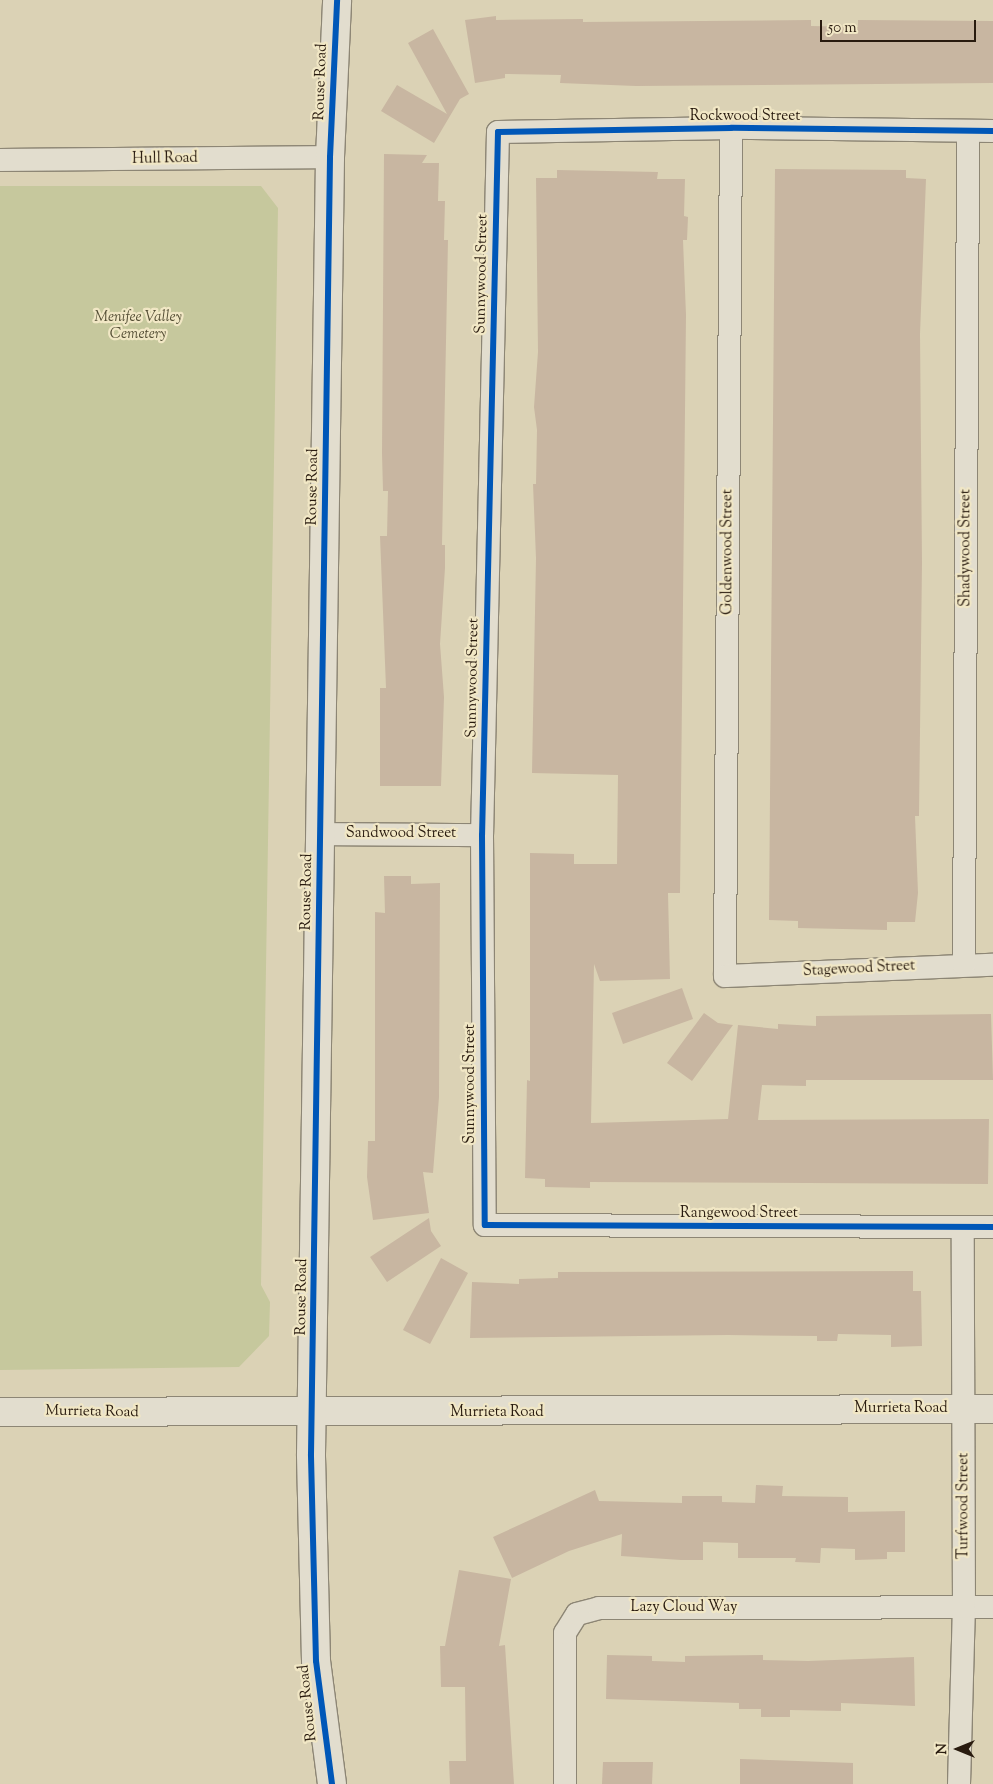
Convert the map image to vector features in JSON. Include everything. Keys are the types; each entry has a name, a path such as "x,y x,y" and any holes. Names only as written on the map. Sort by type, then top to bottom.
{"street":[{"name":"Rouse Road","path":"332,1784 316,1660 312,1413 330,157 337,0"},
{"name":"Rockwood Street","path":"498,132 731,128 993,131"},
{"name":"Goldenwood Street","path":"726,976 731,128"},
{"name":"Shadywood Street","path":"964,964 968,131"},
{"name":"Sunnywood Street","path":"485,1225 482,835 498,132"},
{"name":"Hull Road","path":"0,160 330,157"},
{"name":"Sandwood Street","path":"320,834 482,835"},
{"name":"Stagewood Street","path":"726,976 964,964 993,965"},
{"name":"Rangewood Street","path":"485,1225 993,1227"},
{"name":"Turfwood Street","path":"959,1784 964,1607 963,1227"},
{"name":"Murrieta Road","path":"0,1412 312,1413 700,1408 993,1410"},
{"name":"Lazy Cloud Way","path":"565,1784 565,1633 577,1614 599,1608 993,1607"}],"green space":[{"name":"Menifee Valley Cemetery","path":"0,186 261,186 278,208 261,1285 270,1302 269,1336 239,1367 0,1370"}],"building":[{"path":"496,16 496,20 583,19 583,22 811,20 811,26 858,27 858,20 993,21 993,83 636,86 560,83 561,75 505,74 505,78 475,83 465,20"},
{"path":"433,29 469,94 460,99 434,143 381,111 397,85 447,114 408,43"},
{"path":"384,154 427,155 422,163 439,163 438,201 445,201 444,240 448,240 442,545 445,545 445,568 440,644 444,697 441,786 380,786 380,688 386,688 380,536 387,536 388,491 383,491 382,453"},
{"path":"775,169 906,170 906,178 926,179 920,334 922,563 919,816 915,816 918,893 915,922 887,922 887,930 798,928 798,921 769,920"},
{"path":"557,170 658,172 657,179 685,179 684,216 688,217 687,240 683,240 686,315 680,893 668,893 670,979 600,981 594,964 591,1123 728,1119 738,1025 778,1029 778,1024 816,1026 816,1016 991,1014 993,1080 806,1080 806,1086 762,1085 758,1120 989,1119 988,1184 590,1182 590,1188 545,1187 545,1179 525,1178 527,1080 530,1081 530,853 574,854 574,864 617,864 618,775 532,773 536,558 533,484 536,484 537,430 534,407 538,352 536,178 557,178"},
{"path":"384,876 411,876 411,884 440,883 439,1097 433,1173 423,1172 429,1213 373,1220 367,1177 368,1141 375,1141 375,912 385,913"},
{"path":"682,988 693,1019 623,1044 612,1013"},
{"path":"704,1013 718,1023 733,1025 692,1081 667,1063"},
{"path":"429,1218 431,1231 441,1246 387,1282 370,1257"},
{"path":"441,1258 468,1273 430,1344 403,1330"},
{"path":"913,1271 913,1291 921,1291 922,1346 891,1347 891,1335 838,1334 837,1341 817,1341 817,1336 728,1335 470,1338 472,1282 519,1284 519,1279 558,1278 558,1272"},
{"path":"756,1485 783,1486 782,1496 848,1497 848,1512 905,1511 905,1552 887,1552 887,1559 855,1560 855,1549 821,1548 820,1563 795,1562 796,1558 738,1558 738,1543 703,1542 703,1560 681,1560 621,1556 622,1534 569,1551 512,1578 493,1537 595,1490 599,1501 682,1503 682,1496 722,1496 722,1502 755,1503"},
{"path":"459,1570 511,1579 499,1646 505,1645 514,1784 450,1784 449,1761 466,1761 465,1687 441,1687 440,1646 445,1646"},
{"path":"607,1655 652,1656 652,1661 685,1662 685,1656 763,1655 763,1660 808,1661 914,1657 915,1706 841,1703 841,1711 790,1710 790,1717 761,1717 761,1709 739,1709 739,1703 606,1699"},
{"path":"740,1759 853,1763 853,1784 740,1784"},
{"path":"603,1762 653,1762 652,1784 602,1784"}],"cycle path":[{"path":"332,1784 316,1661 311,1454 330,157 337,0"},
{"path":"993,131 731,128 498,132 482,835 485,1225 993,1227"}]}
